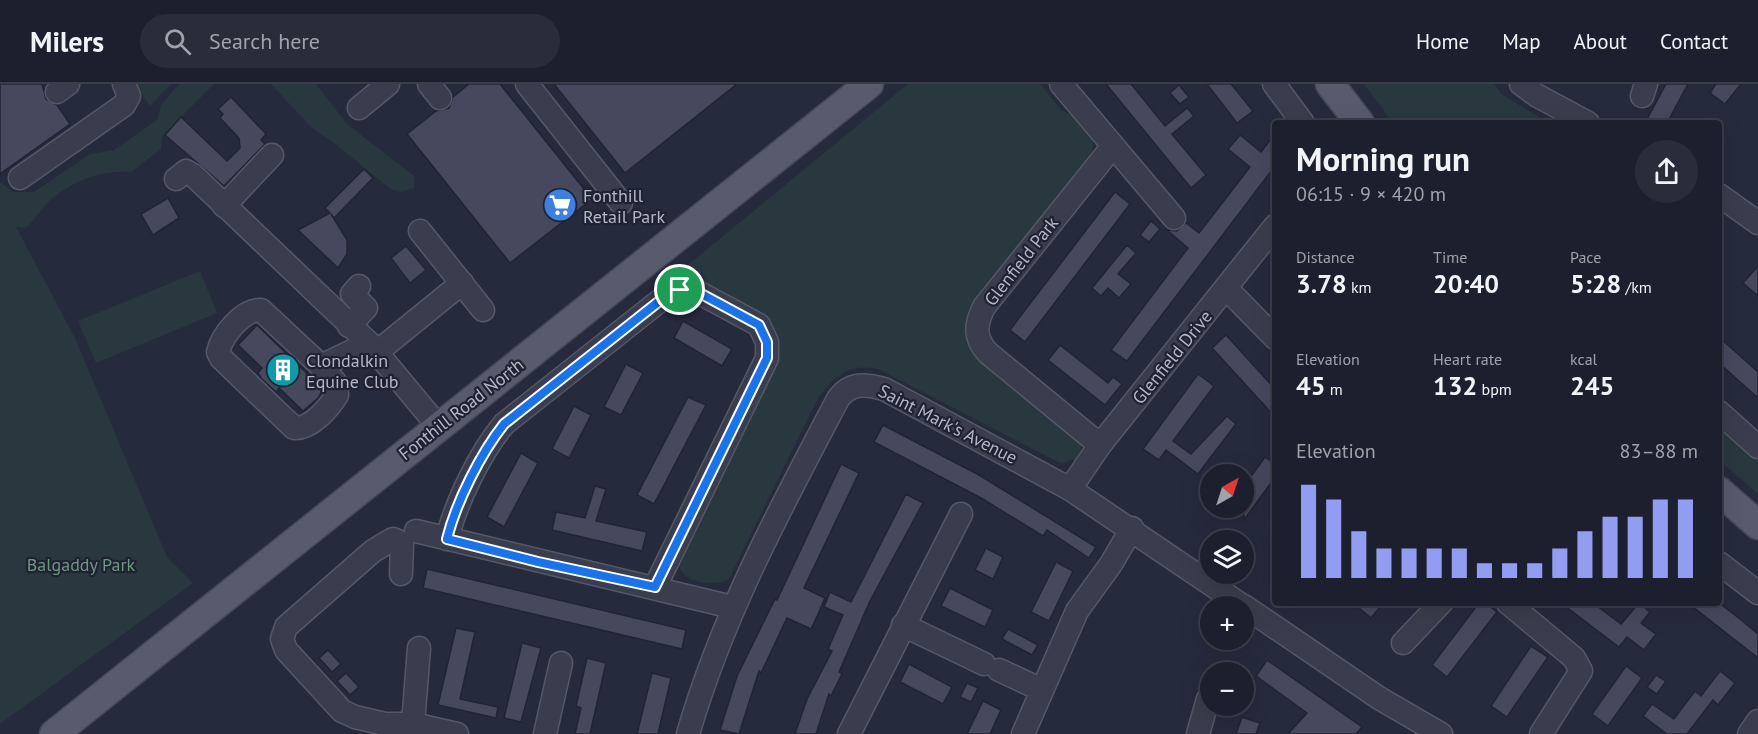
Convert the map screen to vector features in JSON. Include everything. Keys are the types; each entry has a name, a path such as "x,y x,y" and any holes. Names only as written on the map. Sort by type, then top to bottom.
{"main road":[{"name":"Fonthill Road North","path":"54,734 869,84"},
{"path":"1330,84 1358,120"},
{"path":"1722,494 1758,525"}],"street":[{"path":"20,178 124,105 129,96 124,84"},
{"path":"359,108 388,84"},
{"path":"527,84 621,203"},
{"path":"1061,84 1174,218"},
{"path":"1274,84 1301,120"},
{"path":"1521,84 1536,96 1582,120"},
{"name":"Glenfield Park","path":"1100,446 988,353 978,340 976,331 984,307 1113,146"},
{"path":"224,206 272,155"},
{"path":"176,179 186,171 194,175 373,348 438,426"},
{"path":"1722,197 1758,223"},
{"name":"Glenfield Drive","path":"1071,489 1100,446 1272,230"},
{"path":"420,231 483,310"},
{"path":"321,366 373,348 462,283"},
{"path":"349,326 366,308 352,294 359,286"},
{"path":"1227,289 1272,335"},
{"path":"447,539 460,502 494,437 504,424 667,295 680,290 694,290 759,325 767,342 767,358 655,587"},
{"path":"261,310 321,366 336,383 337,395 306,428 294,428 221,358 219,352 224,336 249,312 261,310"},
{"name":"Saint Mark's Avenue","path":"688,734 710,661 732,607 838,399 856,385 869,384 884,389 1071,489 1132,528 1229,596"},
{"path":"1722,415 1758,447"},
{"path":"854,733 903,625 961,514"},
{"path":"1023,734 1081,603 1111,564 1132,528"},
{"path":"416,531 732,607"},
{"path":"401,574 402,543 393,539 373,551 286,627 282,639 286,650 342,711 355,717 385,724 413,724 457,734"},
{"path":"1722,565 1758,592"},
{"path":"1403,643 1438,606"},
{"path":"1512,606 1574,658 1581,670 1541,734"},
{"name":"Saint Mark's Avenue","path":"1254,613 1428,731"},
{"path":"903,625 1042,690"},
{"path":"413,724 419,648"},
{"path":"545,734 561,663"},
{"path":"1198,734 1203,716"},
{"path":"1749,734 1758,721"}],"green space":[{"path":"135,84 171,84 150,106"},
{"name":"Balgaddy Park","path":"179,84 214,84 162,136 161,149 131,172 101,174 73,185 51,199 26,228 16,227 75,338 167,557 193,583 0,724 0,182 13,192 34,192 90,154 114,150 157,120 161,105"},
{"path":"271,84 316,84 347,124 414,176 414,188 400,192 389,188 311,127"},
{"path":"908,84 1040,84 1061,110 1079,119 1092,134 1093,149 1086,162 969,314 1079,441 1082,454 1078,463 1072,459 1062,464 880,370 860,368 851,370 835,379 816,402 729,579 716,583 692,580 681,571 679,564 777,352 701,282 682,279 677,274"},
{"path":"1364,84 1494,84 1501,94 1544,120 1391,120"},
{"path":"200,271 217,313 96,363 78,321"},
{"path":"1722,427 1758,458 1758,494 1722,463"}],"building":[{"path":"0,84 42,84 46,99 57,105 70,124 0,174"},
{"path":"469,84 500,84 592,199 510,263 407,134 436,111 449,108 453,97"},
{"path":"554,84 737,84 625,173"},
{"path":"1106,84 1131,84 1165,126 1187,108 1194,116 1172,134 1206,175 1191,188"},
{"path":"1207,84 1231,84 1253,111 1237,123"},
{"path":"1666,84 1688,84 1669,120 1647,120"},
{"path":"1716,84 1741,84 1725,104 1710,93"},
{"path":"1179,85 1189,97 1180,104 1170,93"},
{"path":"231,97 266,134 261,140 265,144 224,186 165,135 181,117 227,161 240,148 239,138 220,118 223,114 218,109"},
{"path":"1240,135 1261,152 1272,138 1272,170 1127,361 1111,350 1188,248 1167,230 1177,231 1186,223 1199,233 1250,167 1228,149"},
{"path":"364,169 373,178 334,218 331,214 347,240 347,254 338,268 298,230 330,213 325,208"},
{"path":"1115,192 1130,204 1025,342 1010,330"},
{"path":"168,198 179,218 153,235 141,214"},
{"path":"1151,221 1160,229 1149,242 1140,235"},
{"path":"1127,245 1136,253 1118,274 1131,284 1119,298 1108,288 1101,296 1092,288"},
{"path":"406,246 426,270 410,283 391,258"},
{"path":"1758,266 1758,296 1743,283"},
{"path":"683,321 732,349 722,366 674,338"},
{"name":"Clondalkin Equine Club","path":"257,325 323,389 318,398 303,411 279,388 276,392 261,378 258,373 262,368 238,345"},
{"path":"1226,335 1272,386 1272,414 1212,348"},
{"path":"1722,340 1758,372 1758,398 1722,366"},
{"path":"1060,345 1108,383 1113,377 1122,384 1105,405 1048,360"},
{"path":"626,364 643,373 621,415 604,407"},
{"path":"1198,374 1214,386 1173,441 1191,454 1227,416 1236,424 1206,464 1200,464 1198,474 1166,450 1159,460 1143,449"},
{"path":"688,397 706,405 654,504 637,495"},
{"path":"574,406 591,415 569,458 552,449"},
{"path":"883,425 979,475 1096,547 1089,558 1047,530 1043,536 981,498 874,442"},
{"path":"521,453 538,463 504,527 487,517"},
{"path":"1265,457 1272,462 1272,481 1254,506 1254,472"},
{"path":"841,464 859,473 804,588 825,598 819,612 811,629 787,618 761,673 759,671 739,734 720,730 737,676 775,599 777,600"},
{"path":"595,486 606,489 596,521 647,532 642,551 552,530 556,512 585,518"},
{"path":"906,494 923,503 870,601 839,672 842,674 831,696 829,694 816,734 795,734 807,699 832,651 828,649 843,615 824,607 830,592 851,602"},
{"path":"986,548 1003,557 993,579 975,570"},
{"path":"1056,562 1073,571 1049,621 1031,612"},
{"path":"427,569 686,630 682,649 423,588"},
{"path":"950,588 993,610 985,627 941,606"},
{"path":"1722,605 1740,619 1758,634 1758,658 1692,606"},
{"path":"1357,606 1381,606 1371,618"},
{"path":"1477,606 1489,606 1497,612 1447,677 1432,665"},
{"path":"1565,606 1597,606 1621,624 1636,606 1643,606 1650,612 1641,623 1656,634 1644,650 1627,637 1619,647"},
{"path":"456,628 475,632 460,699 498,707 496,718 438,705"},
{"path":"1008,629 1038,645 1032,655 1002,639"},
{"path":"522,643 541,648 521,722 504,718"},
{"path":"1531,646 1548,657 1507,717 1491,706"},
{"path":"328,650 341,664 332,672 319,658"},
{"path":"587,658 606,663 590,734 575,734 581,708 576,706"},
{"path":"1267,660 1362,727 1356,734 1288,734 1307,713 1256,676"},
{"path":"909,664 952,687 943,704 900,682"},
{"path":"1626,666 1642,678 1608,726 1592,714"},
{"path":"1720,671 1735,683 1718,705 1713,700 1687,734 1667,734 1643,716 1652,704 1674,719 1695,691 1701,696"},
{"path":"346,673 359,687 350,695 337,681"},
{"path":"652,673 671,678 658,734 637,734"},
{"path":"1656,675 1666,681 1657,694 1647,687"},
{"path":"967,683 978,688 971,702 960,697"},
{"path":"983,701 1001,710 990,734 967,734"},
{"path":"1242,717 1260,723 1256,734 1236,734"}],"place":[{"name":"Fonthill Retail Park","path":"560,205"},
{"name":"Clondalkin Equine Club","path":"283,370"}],"route":[{"path":"680,290 694,290 759,325 767,342 767,358 655,587 538,562 447,539 460,502 494,437 504,424 667,295 680,290"}]}
